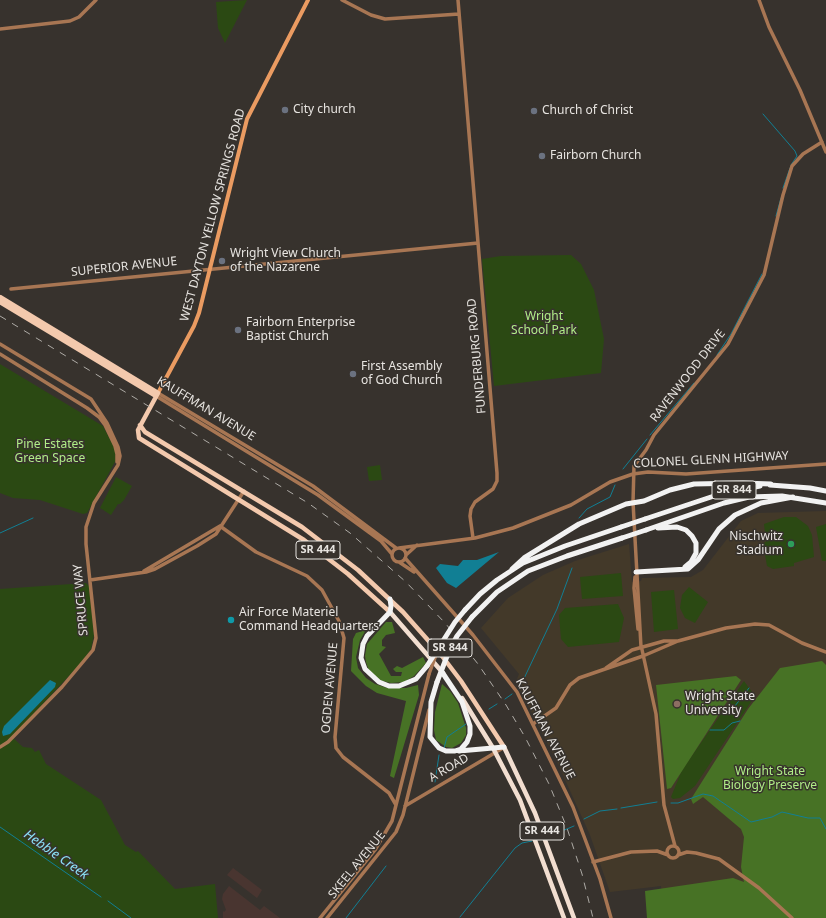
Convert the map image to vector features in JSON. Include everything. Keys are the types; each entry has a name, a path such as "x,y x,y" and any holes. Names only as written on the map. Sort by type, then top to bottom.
{"highway":[{"path":"512,570 524,558 579,524 595,516 633,502 644,501 680,487 698,484 743,482 772,484"},
{"name":"SR 844","path":"440,647 455,622 480,594 512,570 538,556 645,518 720,494 772,484 826,491"},
{"name":"SR 844","path":"431,702 449,651 457,636 472,617 502,589 528,572 567,556 734,500 772,496 793,497 826,503"},
{"path":"636,572 683,569 693,566 715,534 735,515 761,503 793,497"},
{"path":"646,530 671,526 682,528 690,533 696,543 696,553 691,562 683,569"},
{"path":"390,599 390,612 368,636 363,644 361,658 365,669 379,682 394,686 412,682 440,647"},
{"name":"SR 444","path":"390,612 442,672 464,701 494,751 525,813 564,918"},
{"path":"442,672 462,702 470,726 470,737 466,744 462,748 452,752"},
{"path":"431,702 429,731 432,741 442,750 452,752 494,751 504,747"},
{"name":"SR 444","path":"504,747 532,806 574,918"}],"main road":[{"name":"WEST DAYTON YELLOW SPRINGS ROAD","path":"140,425 194,326 211,270 247,119 308,0"},
{"name":"KAUFFMAN AVENUE","path":"0,297 157,394"},
{"name":"KAUFFMAN AVENUE","path":"0,302 157,394"},
{"name":"SR 444","path":"140,425 145,432 244,491 325,544 353,566 390,599 416,626 449,666 504,747"},
{"name":"SR 444","path":"140,425 138,432 140,438 294,533 362,585 390,612"}],"street":[{"path":"0,29 70,21 79,17 96,0"},
{"path":"342,0 371,15 385,19 459,14"},
{"name":"FUNDERBURG ROAD","path":"458,0 470,162 497,473 497,481 493,489 475,502 471,509 470,516 472,538"},
{"path":"758,0 769,27 800,90 826,152"},
{"name":"RAVENWOOD DRIVE","path":"633,474 635,464 646,450 654,435 728,344 764,275 792,166 803,154 822,142"},
{"name":"SUPERIOR AVENUE","path":"11,289 478,243"},
{"name":"SPRUCE WAY","path":"0,344 91,399 107,423 118,447 120,456 115,469 94,503 87,521 85,537 96,638 89,656 14,736 0,747"},
{"name":"SPRUCE WAY","path":"0,354 99,417 118,454 115,469"},
{"name":"KAUFFMAN AVENUE","path":"157,394 314,486 398,548"},
{"name":"KAUFFMAN AVENUE","path":"157,394 318,495 381,541 392,554"},
{"name":"COLONEL GLENN HIGHWAY","path":"398,548 418,544 472,538 528,523 583,499 620,477 633,474 648,472 686,474 826,464"},
{"path":"633,474 636,572 634,588 636,618 656,714 664,804 678,855"},
{"path":"144,571 146,572 155,569 216,534 244,491"},
{"path":"90,580 129,576 144,571 220,526"},
{"name":"OGDEN AVENUE","path":"220,526 256,552 307,576 322,590 339,621 344,638 335,737 336,748 343,758 389,792"},
{"path":"405,557 404,550 398,548 392,554 394,559 398,562 405,557 418,544"},
{"name":"KAUFFMAN AVENUE","path":"405,557 418,574 453,611 510,682 533,724 573,806 611,918"},
{"name":"KAUFFMAN AVENUE","path":"398,562 418,574"},
{"path":"533,724 556,708 574,681 643,656 678,641 726,628 761,624 769,626 802,643 826,652"},
{"path":"598,672 626,653 641,647 664,641 678,641"},
{"name":"SR 844","path":"399,788 429,674 440,647"},
{"name":"SKEEL AVENUE","path":"327,918 389,843 400,822 431,702"},
{"name":"A ROAD","path":"405,806 494,751"},
{"path":"396,804 389,792 399,788"},
{"name":"SKEEL AVENUE","path":"320,918 375,850 386,833 392,819 399,788"},
{"path":"392,819 400,822"},
{"path":"668,855 672,831"},
{"path":"593,862 620,854 657,851 669,847 677,847 687,852 706,854 719,859 759,888 792,918"},
{"path":"657,851 672,858 687,852"}],"shaded area":[{"name":"Wright State University","path":"826,511 826,918 664,918 661,886 610,892 590,835 558,764 516,682 519,674 481,628 508,598 543,575 575,561 629,544 632,582 641,581 642,578 691,577 703,570 741,521 758,513"},
{"path":"233,868 262,890 257,898 227,875"},
{"path":"229,886 260,910 264,906 280,918 223,918 223,911 224,912 226,910 222,899 223,894"}],"green space":[{"path":"247,0 225,43 218,28 216,2"},
{"name":"Wright School Park","path":"571,255 581,264 594,290 604,339 601,373 494,386 482,259 501,256"},
{"name":"Pine Estates Green Space","path":"0,364 103,426 115,449 116,460 87,513 83,514 40,500 13,498 0,493"},
{"path":"380,465 382,480 369,481 367,467"},
{"path":"116,477 132,486 124,500 118,504 111,515 100,508"},
{"name":"Nischwitz Stadium","path":"784,517 796,517 808,526 812,535 814,557 794,563 794,566 773,569 767,566 763,543 766,542 764,524"},
{"path":"826,524 826,561 822,561 816,527"},
{"path":"621,573 623,596 582,599 580,577"},
{"path":"86,583 89,586 94,635 91,649 81,663 12,737 23,747 32,748 35,752 39,750 46,764 101,800 125,845 136,852 138,851 175,889 215,884 218,918 0,918 0,589"},
{"path":"689,587 708,602 695,623 685,618 680,608 682,595"},
{"path":"674,590 678,629 654,632 651,592"},
{"path":"618,604 624,618 619,642 568,647 561,639 559,615 565,608"},
{"path":"386,622 392,622 395,633 386,635 382,640 382,646 386,647 379,654 391,676 401,676 402,672 396,672 393,669 397,666 402,668 423,657 426,663 414,676 404,682 391,683 379,680 369,671 366,662 365,656 367,644"},
{"path":"366,630 360,640 356,657 358,668 366,678 375,684 387,688 406,688 418,685 419,695 394,778 390,776 406,701 377,693 366,686 351,671 353,639 356,633"},
{"name":"Wright State Biology Preserve","path":"822,661 826,665 826,918 647,918 645,891 733,878 744,882 741,867 744,837 741,829 703,797 693,804 691,799 748,709 780,668"},
{"path":"736,676 741,680 671,788 667,789 656,685"},
{"path":"744,681 755,696 695,786 680,798 673,799 671,797 682,770"},
{"path":"442,684 450,691 458,703 466,728 466,735 461,743 452,748 446,747 436,740 434,730 435,712"}],"water":[{"path":"499,552 456,588 447,583 436,568 440,564 458,566 463,560 477,560"},
{"path":"50,680 56,683 55,687 10,734 3,736 2,732 4,726"}],"waterway":[{"path":"763,114 795,151 797,156 791,165"},
{"path":"783,188 790,168"},
{"path":"776,216 781,198"},
{"path":"717,355 731,334 762,274"},
{"path":"650,435 694,383"},
{"path":"623,469 647,439"},
{"path":"579,518 587,509 610,497 615,485"},
{"path":"0,533 33,518"},
{"path":"519,689 557,609 572,568"},
{"path":"722,709 727,713 731,711 749,688"},
{"path":"505,699 512,694"},
{"path":"489,709 497,704"},
{"path":"710,730 724,730 732,723 740,721"},
{"path":"444,748 447,737 466,724"},
{"path":"435,782 439,755"},
{"path":"671,803 678,803 703,794 713,796 751,822 772,817 782,812 808,818 820,818 826,829"},
{"path":"621,808 657,802"},
{"path":"584,819 600,811 617,809"},
{"path":"550,836 574,826"},
{"name":"Hebble Creek","path":"0,827 101,897"},
{"path":"460,917 515,848 522,843 532,841"},
{"path":"346,918 386,866"},
{"name":"Hebble Creek","path":"108,901 131,918"}],"railway":[{"path":"0,316 308,503 350,533 406,582 446,624 478,664 506,705 525,737 549,784 567,828 582,874 593,918"}],"place":[{"name":"City church","path":"285,110"},
{"name":"Church of Christ","path":"534,111"},
{"name":"Fairborn Church","path":"542,156"},
{"name":"Wright View Church of the Nazarene","path":"222,261"},
{"name":"Fairborn Enterprise Baptist Church","path":"238,330"},
{"name":"First Assembly of God Church","path":"353,374"},
{"name":"Nischwitz Stadium","path":"791,544"},
{"name":"Air Force Materiel Command Headquarters","path":"231,620"},
{"name":"Wright State University","path":"677,704"}]}
